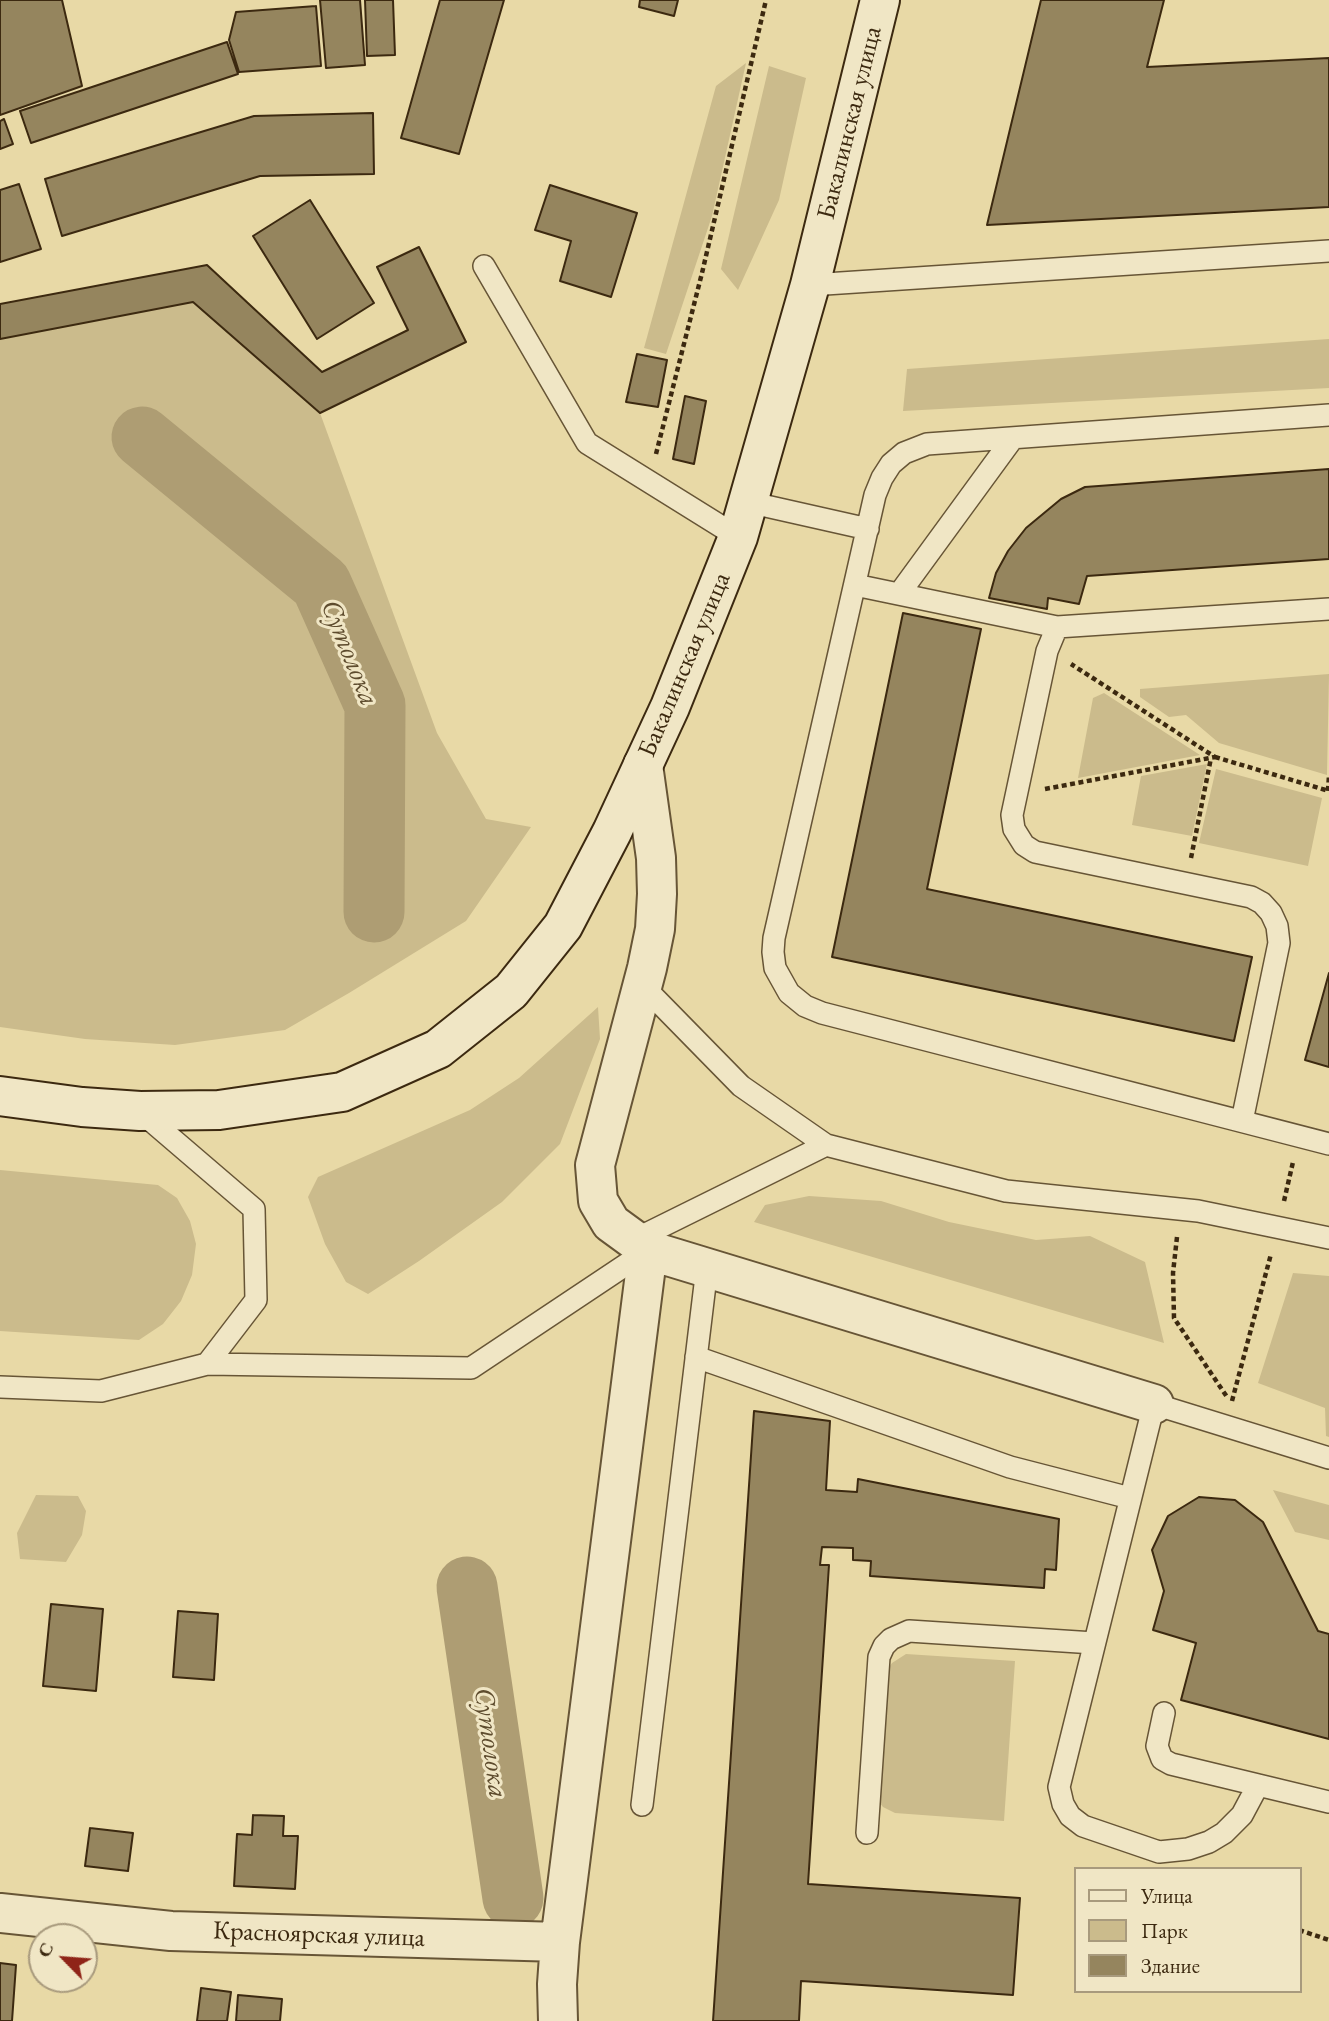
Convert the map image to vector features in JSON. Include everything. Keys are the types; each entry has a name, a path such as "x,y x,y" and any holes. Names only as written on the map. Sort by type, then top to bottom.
{"street":[{"name":"Бакалинская улица","path":"0,1096 82,1107 140,1111 219,1110 342,1092 438,1049 511,991 563,926 612,832 670,706 743,519 810,285 880,0"},
{"path":"643,765 656,858 657,894 654,929 642,985 595,1166 598,1201 611,1223 641,1245 707,1268 1154,1404"},
{"path":"558,2021 560,1942 641,1245"},
{"name":"Красноярская улица","path":"0,1913 171,1931 560,1942"}],"lane":[{"path":"810,285 1329,251"},
{"path":"484,266 587,443 649,482 743,519 867,529"},
{"path":"1329,415 927,443 904,453 891,464 882,478 867,529 774,938 775,968 789,993 805,1006 822,1013 1329,1144"},
{"path":"898,594 1013,438"},
{"path":"855,585 1057,627 1329,608"},
{"path":"1057,627 1047,649 1012,815 1014,829 1024,845 1035,852 1251,897 1262,903 1271,913 1277,926 1279,943 1242,1121"},
{"path":"642,985 741,1086 825,1145 1006,1191 1179,1209 1329,1238"},
{"path":"140,1111 254,1209 256,1300 207,1364"},
{"path":"0,1387 102,1391 207,1364 471,1368 641,1245 825,1145"},
{"path":"642,1805 707,1268"},
{"path":"696,1357 1010,1467 1130,1498"},
{"path":"1258,1785 1242,1815 1224,1833 1209,1842 1188,1849 1159,1852 1083,1826 1070,1816 1063,1804 1059,1787 1154,1404 1329,1458"},
{"path":"867,1833 879,1657 891,1639 909,1631 1094,1643"},
{"path":"1164,1713 1157,1746 1162,1759 1171,1764 1329,1802"}],"path":[{"path":"649,482 702,273 766,0"},
{"path":"1047,649 1213,758 1328,791 1329,775"},
{"path":"1017,795 1213,758"},
{"path":"1186,883 1213,758"},
{"path":"1179,1209 1173,1273 1174,1318 1231,1403 1278,1228 1299,1136"},
{"path":"1301,1931 1329,1940"}],"green space":[{"path":"746,63 712,216 666,354 644,348 716,86"},
{"path":"769,66 806,78 779,200 738,290 721,269"},
{"path":"193,302 320,413 437,733 486,819 531,827 466,921 285,1030 175,1045 85,1039 0,1027 0,339"},
{"path":"1329,339 1329,388 903,411 907,369"},
{"path":"1329,674 1327,775 1219,743 1186,715 1169,717 1140,697 1140,689"},
{"path":"1104,693 1200,755 1078,778 1093,698"},
{"path":"1207,764 1192,836 1132,825 1141,776"},
{"path":"1216,769 1322,798 1308,866 1199,843"},
{"path":"598,1007 600,1039 560,1144 502,1202 368,1294 346,1282 325,1244 308,1197 318,1177 470,1110 519,1078"},
{"path":"0,1170 158,1185 177,1198 190,1221 196,1244 192,1275 181,1301 163,1324 139,1340 0,1331"},
{"path":"809,1196 881,1201 949,1222 1036,1240 1090,1236 1145,1262 1164,1343 754,1222 765,1205"},
{"path":"1293,1273 1329,1276 1329,1437 1326,1436 1325,1408 1258,1383"},
{"path":"1273,1490 1329,1505 1329,1540 1295,1532"},
{"path":"36,1495 78,1496 86,1511 82,1535 66,1562 20,1559 17,1533"},
{"path":"906,1654 1015,1661 1004,1821 895,1813 880,1803 877,1795 885,1673 892,1663"}],"building":[{"path":"0,0 62,0 82,86 0,115"},
{"path":"320,0 360,0 365,65 326,68"},
{"path":"365,0 393,0 395,55 367,56"},
{"path":"440,0 504,0 459,154 401,138"},
{"path":"640,0 678,0 674,16 639,7"},
{"path":"1041,0 1164,0 1147,67 1329,58 1329,207 987,225"},
{"path":"316,6 321,66 239,72 229,40 236,12"},
{"path":"227,42 238,74 31,143 20,111"},
{"path":"373,113 374,174 260,176 62,236 45,179 254,116"},
{"path":"4,119 13,144 0,149 0,121"},
{"path":"19,184 41,249 0,262 0,190"},
{"path":"550,185 637,213 611,297 560,281 571,241 535,230"},
{"path":"310,200 374,303 317,339 253,236"},
{"path":"419,247 466,342 320,413 193,302 0,339 0,304 207,265 322,372 408,330 377,267"},
{"path":"637,354 667,360 658,407 626,402"},
{"path":"685,396 706,401 694,464 673,459"},
{"path":"1329,469 1329,559 1087,576 1079,604 1048,598 1047,609 989,598 996,573 1008,551 1026,528 1061,499 1085,487"},
{"path":"903,613 981,629 927,889 1252,957 1234,1041 832,957"},
{"path":"1329,973 1329,1067 1305,1060"},
{"path":"754,1411 830,1421 826,1490 857,1492 858,1479 1059,1519 1056,1570 1045,1569 1044,1588 870,1576 871,1561 853,1560 853,1548 822,1547 820,1565 829,1565 808,1884 1020,1898 1013,1995 801,1981 799,2021 713,2021"},
{"path":"1199,1497 1235,1500 1263,1522 1318,1631 1329,1634 1329,1739 1181,1700 1196,1643 1153,1630 1164,1591 1152,1550 1168,1516"},
{"path":"51,1604 103,1609 96,1691 43,1686"},
{"path":"178,1611 218,1614 214,1680 173,1677"},
{"path":"253,1815 284,1816 283,1836 298,1836 295,1889 234,1886 237,1834 252,1835"},
{"path":"90,1828 133,1833 128,1871 85,1866"},
{"path":"0,1963 16,1965 12,2021 0,2021"},
{"path":"201,1988 231,1992 227,2021 197,2021"},
{"path":"238,1995 282,1999 280,2021 236,2021"}],"waterway":[{"name":"Сутолока","path":"142,437 321,584 375,705 374,912"},
{"name":"Сутолока","path":"467,1587 513,1898"}]}
